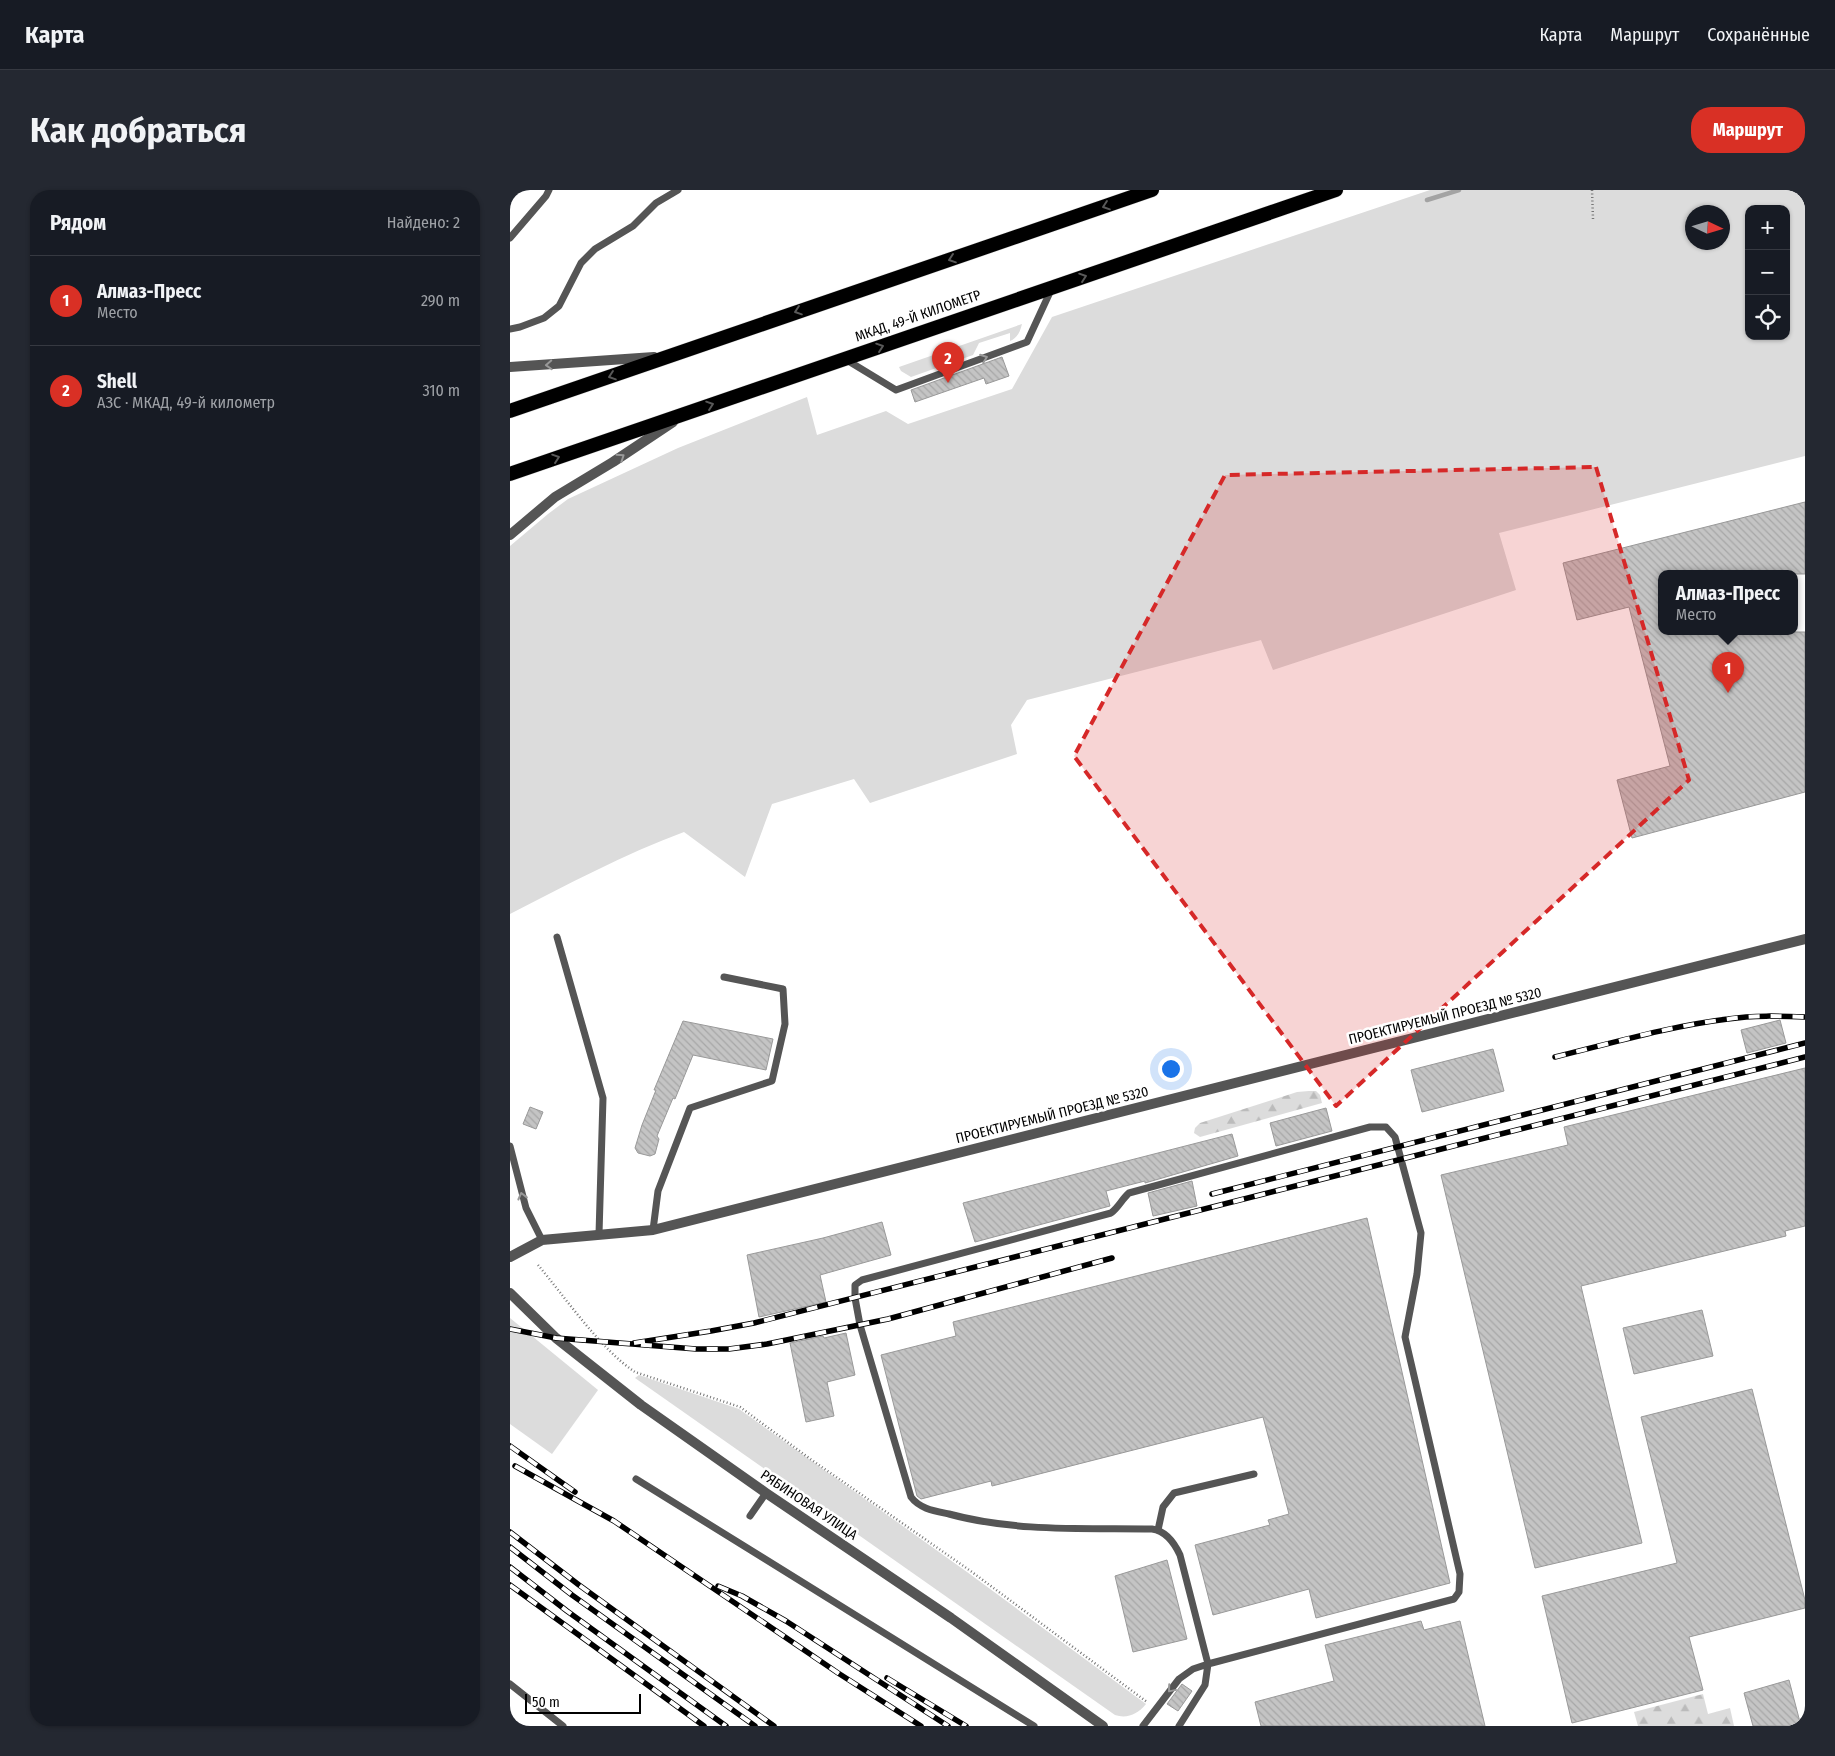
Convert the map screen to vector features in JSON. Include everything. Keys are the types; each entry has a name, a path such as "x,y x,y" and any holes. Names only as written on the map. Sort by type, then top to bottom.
{"highway":[{"path":"510,411 1152,190"},
{"name":"МКАД, 49-Й КИЛОМЕТР","path":"510,474 1336,190"}],"street":[{"path":"510,367 578,364 668,356"},
{"path":"510,535 555,497 613,462 683,414"},
{"name":"ПРОЕКТИРУЕМЫЙ ПРОЕЗД № 5320","path":"510,1257 542,1240 653,1230 1805,939"},
{"name":"РЯБИНОВАЯ УЛИЦА","path":"510,1293 556,1338 641,1405 766,1493 951,1618 1104,1726"}],"lane":[{"path":"510,238 549,190"},
{"path":"510,329 544,318 559,306 581,263 595,249 633,226 656,203 678,190"},
{"path":"844,359 896,390 1027,342 1052,288"},
{"path":"557,937 603,1098 599,1234"},
{"path":"653,1230 658,1191 690,1108 772,1081 785,1024 783,989 724,977"},
{"path":"1143,1726 1152,1712 1186,1673 1208,1664 1454,1599 1459,1592 1460,1574 1406,1337 1417,1274 1421,1233 1395,1137 1386,1128 1370,1127 1130,1193 1121,1199 1119,1206 1112,1213 862,1280 855,1285 855,1298 860,1325 912,1497 916,1504 971,1520 1010,1526 1158,1530 1170,1538 1180,1555 1208,1664 1205,1685 1179,1726"},
{"path":"510,1146 526,1208 542,1240"},
{"path":"1158,1530 1163,1508 1174,1494 1254,1474"},
{"path":"636,1479 1034,1726"},
{"path":"750,1516 766,1493"},
{"path":"510,1684 564,1726"}],"path":[{"path":"1592,190 1593,219"},
{"path":"538,1265 601,1342 629,1368 740,1407 824,1469 972,1572 1147,1702 1152,1712"}],"highlighted area":[{"path":"1596,467 1689,780 1336,1106 1074,756 1225,475"}],"green space":[{"path":"1430,190 1805,190 1805,456 1499,533 1516,590 1273,670 1261,640 1027,700 1011,725 1017,754 870,803 854,779 772,804 745,877 684,832 618,860 510,914 510,546 568,499 678,448 807,397 817,435 886,411 908,424 1012,389 1052,317"},
{"path":"1022,324 1018,334 1010,341 1010,333 979,343 973,355 911,377 901,371 899,367"},
{"path":"1316,1091 1320,1095 1322,1103 1200,1137 1194,1133 1195,1128 1200,1123 1297,1092"},
{"path":"510,1318 598,1390 552,1454 510,1424"},
{"path":"639,1375 739,1409 967,1572 1146,1704 1132,1715 1115,1715 635,1378"},
{"path":"1703,1694 1708,1714 1730,1708 1734,1726 1638,1726 1634,1712"}],"building":[{"path":"1002,357 1009,376 986,384 984,378 915,402 911,390"},
{"path":"1805,502 1805,574 1798,574 1798,570 1658,570 1658,635 1798,635 1798,632 1805,632 1805,792 1632,838 1617,780 1670,766 1629,607 1577,620 1563,563"},
{"path":"1780,1020 1786,1043 1747,1053 1741,1030"},
{"path":"683,1021 773,1039 766,1070 693,1055 657,1136 659,1139 655,1154 650,1156 638,1153 635,1148 642,1125 656,1090 654,1090"},
{"path":"1493,1049 1504,1091 1422,1112 1411,1070"},
{"path":"1805,1068 1805,1226 1785,1231 1786,1236 1581,1286 1642,1543 1535,1568 1441,1175 1568,1145 1564,1127"},
{"path":"530,1107 543,1112 536,1129 523,1124"},
{"path":"1326,1108 1332,1131 1276,1146 1270,1123"},
{"path":"1232,1134 1238,1156 1145,1183 1145,1181 1106,1191 1110,1206 975,1242 963,1203"},
{"path":"1192,1181 1197,1206 1153,1216 1148,1193"},
{"path":"1367,1218 1450,1583 1316,1618 1309,1589 1213,1615 1195,1545 1270,1525 1268,1520 1289,1514 1263,1417 992,1486 991,1481 921,1499 917,1496 881,1355 956,1336 953,1322"},
{"path":"882,1222 891,1255 820,1275 826,1302 759,1317 747,1255 823,1238"},
{"path":"1702,1310 1713,1356 1634,1374 1623,1328"},
{"path":"846,1333 855,1375 827,1382 834,1416 806,1422 790,1343"},
{"path":"1752,1389 1805,1600 1805,1608 1689,1637 1703,1690 1572,1723 1542,1596 1677,1563 1641,1417"},
{"path":"1167,1560 1187,1639 1133,1652 1115,1576"},
{"path":"1421,1621 1424,1630 1460,1621 1485,1726 1261,1726 1255,1702 1334,1681 1325,1645"},
{"path":"1789,1680 1801,1726 1753,1726 1744,1693"},
{"path":"1182,1684 1192,1691 1178,1711 1167,1704"}],"waterway":[{"path":"1427,200 1459,190"}],"railway":[{"path":"1555,1057 1641,1035 1706,1022 1757,1016 1805,1017"},
{"path":"1212,1194 1805,1043"},
{"path":"634,1343 754,1323 1805,1057"},
{"path":"510,1329 556,1338 696,1349 729,1349 767,1344 888,1319 1112,1258"},
{"path":"510,1446 575,1492"},
{"path":"515,1466 614,1521 838,1673 921,1726"},
{"path":"510,1532 579,1585 774,1726"},
{"path":"510,1547 572,1595 755,1726"},
{"path":"510,1567 567,1611 726,1726"},
{"path":"510,1585 704,1726"},
{"path":"718,1586 742,1596 786,1621 948,1726"},
{"path":"887,1678 966,1726"}],"place":[{"name":"Shell","path":"948,383"},
{"name":"Алмаз-Пресс","path":"1728,693"}]}
